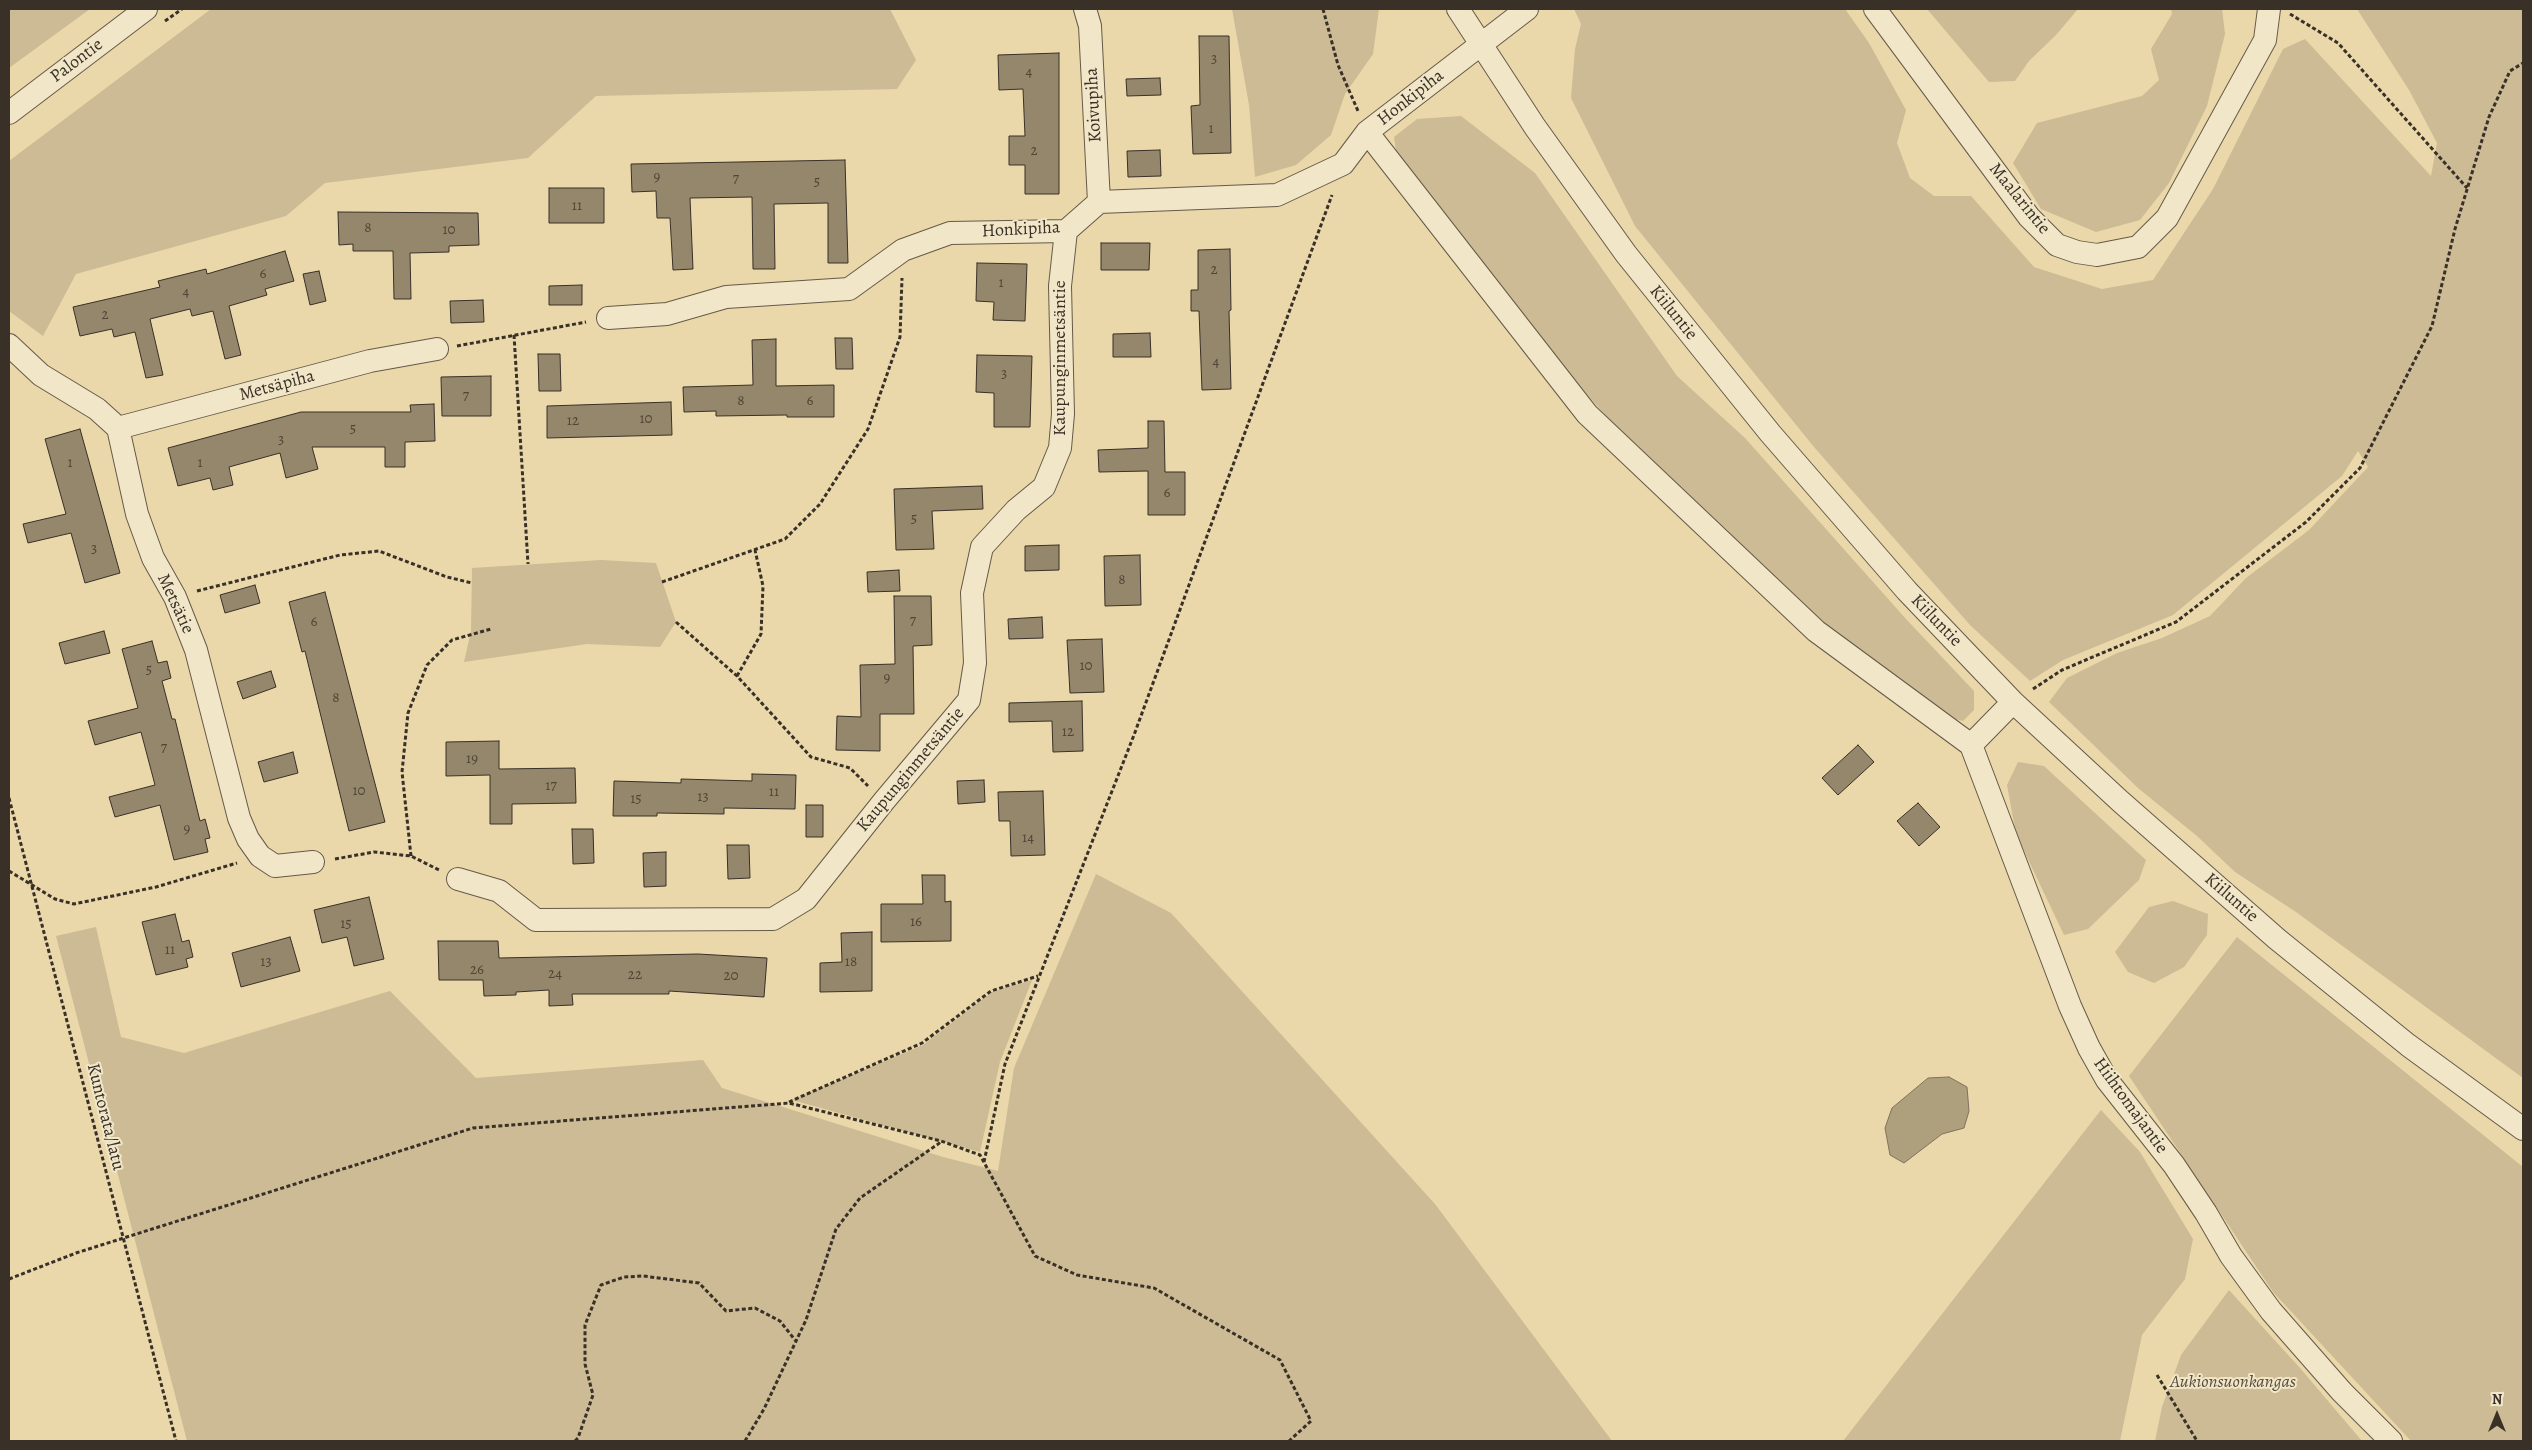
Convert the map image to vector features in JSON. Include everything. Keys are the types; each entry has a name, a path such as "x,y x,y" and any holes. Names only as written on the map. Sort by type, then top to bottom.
{"street":[{"name":"Palontie","path":"9,113 146,9"},
{"name":"Koivupiha","path":"1085,9 1090,26 1099,202"},
{"name":"Kiiluntie","path":"1458,9 1541,135 1626,254 1770,433 1907,591 2013,702 2120,801 2277,939 2408,1045 2523,1129"},
{"name":"Honkipiha","path":"608,318 667,314 726,297 849,289 903,250 950,233 1066,231 1099,202 1277,195 1343,164 1367,132 1527,9"},
{"name":"Maalarintie","path":"1875,9 2028,217 2057,245 2077,252 2097,255 2138,247 2167,218 2279,11"},
{"path":"1367,132 1587,414 1816,631 1971,745 2013,702"},
{"name":"Kaupunginmetsäntie","path":"458,879 499,890 536,920 773,919 806,899 884,801 969,700 975,663 972,593 982,547 1016,510 1044,486 1060,448 1064,414 1060,286 1066,231"},
{"path":"9,345 40,376 97,409 118,428"},
{"name":"Metsäpiha","path":"118,428 370,361 437,350"},
{"name":"Metsätie","path":"118,428 137,514 152,558 175,597 196,650 239,818 248,839 260,856"},
{"name":"Hiihtomajantie","path":"1971,745 2070,1006 2089,1048 2107,1080 2174,1165 2206,1213 2231,1256 2271,1311 2342,1392 2390,1441"},
{"path":"260,856 275,866 313,862"}],"path":[{"path":"1323,9 1338,65 1367,132"},
{"path":"2279,11 2338,43 2468,188"},
{"path":"2013,702 2062,670 2176,622 2306,522 2360,468 2432,326 2468,188 2489,117 2510,71 2523,63"},
{"path":"984,1162 1005,1064 1134,734 1343,164"},
{"path":"662,582 785,539 820,504 868,429 900,337 903,250"},
{"path":"437,350 608,318"},
{"path":"514,335 528,564"},
{"path":"736,676 760,634 763,586 755,550"},
{"path":"175,597 340,555 379,551 447,577 472,583"},
{"path":"676,622 736,676 811,757 850,768 884,801"},
{"path":"411,856 402,772 408,713 428,665 452,640 491,629"},
{"name":"Kuntorata/latu","path":"9,798 121,1238 176,1441"},
{"path":"313,862 374,852 411,856 458,879"},
{"path":"9,871 31,882 55,899 74,904 156,887 260,856"},
{"path":"789,1102 922,1043 991,991 1039,976"},
{"path":"9,1278 76,1252 473,1128 789,1102 941,1141 980,1155 1034,1256 1078,1275 1154,1288 1280,1360 1311,1421 1288,1441"},
{"path":"745,1441 764,1409 806,1320 836,1229 860,1198 941,1141"},
{"path":"575,1441 578,1438 593,1395 585,1364 585,1325 602,1285 624,1277 642,1276 700,1283 726,1311 755,1308 780,1320 795,1340"},
{"path":"2157,1375 2197,1441"}],"green space":[{"path":"9,9 90,9 9,68"},
{"path":"211,9 890,9 916,60 897,89 596,96 528,158 325,183 286,216 76,274 43,336 9,311 9,161"},
{"path":"1232,9 1379,9 1373,54 1345,94 1331,135 1296,165 1255,177 1249,105"},
{"path":"1574,9 1845,9 1869,43 1906,110 1897,143 1910,178 1934,196 1971,196 2034,267 2102,289 2153,280 2213,189 2283,49 2305,39 2431,176 2437,143 2409,90 2357,9 2523,9 2523,1078 2296,912 2235,872 2197,836 2138,788 2049,702 2067,678 2117,653 2162,638 2210,616 2246,578 2309,530 2368,467 2358,451 2342,476 2173,615 2063,660 2030,681 1970,625 1814,447 1635,226 1571,98 1575,49 1581,24"},
{"path":"1927,9 2078,9 2056,35 2029,61 2015,81 1989,82"},
{"path":"2171,9 2222,9 2225,34 2207,106 2169,183 2140,220 2096,232 2041,209 2013,163 2037,123 2142,96 2159,80 2151,49 2172,14"},
{"path":"1461,116 1535,173 1677,376 1745,438 1906,619 1974,691 1974,710 1963,721 1946,717 1880,664 1827,628 1642,456 1564,369 1397,157 1394,137 1417,119"},
{"path":"601,560 656,563 676,622 660,647 587,644 464,662 471,631 472,568"},
{"path":"2018,762 2044,766 2146,860 2139,880 2088,929 2064,935 2016,834 2007,785"},
{"path":"1096,874 1171,913 1435,1204 1612,1441 187,1441 56,936 96,927 121,1037 184,1053 390,991 476,1078 703,1060 722,1088 943,1157 998,1171 1014,1068"},
{"path":"2173,901 2208,914 2207,935 2184,967 2154,983 2128,972 2115,952 2149,907"},
{"path":"2237,937 2523,1167 2523,1441 2411,1441 2273,1292 2129,1076"},
{"path":"1032,980 1000,1062 980,1152 792,1100 923,1045 992,992"},
{"path":"2101,1110 2140,1152 2193,1239 2185,1279 2142,1335 2120,1441 1843,1441"},
{"name":"Aukionsuonkangas","path":"2229,1290 2300,1368 2362,1441 2155,1441 2162,1407 2181,1355"}],"shaded area":[{"path":"1949,1077 1967,1087 1969,1111 1964,1128 1942,1134 1904,1163 1890,1155 1885,1128 1892,1108 1928,1078"}],"building":[{"path":"1199,36 1229,36 1231,153 1193,154 1191,106 1200,105"},
{"path":"1059,53 1059,194 1025,194 1025,165 1009,165 1009,136 1025,136 1023,89 999,90 998,55"},
{"path":"1160,78 1161,95 1127,96 1126,79"},
{"path":"1160,150 1161,176 1128,177 1127,151"},
{"path":"845,160 848,263 828,263 828,203 774,204 775,269 753,269 752,197 690,198 693,269 673,270 670,218 657,218 656,191 632,192 631,164"},
{"path":"549,188 604,188 604,223 549,223"},
{"path":"338,212 478,213 479,245 449,246 449,252 410,253 411,299 394,299 393,251 353,251 353,244 339,245"},
{"path":"1101,243 1150,243 1149,270 1101,270"},
{"path":"1230,249 1231,389 1202,390 1199,311 1191,311 1191,290 1198,290 1198,250"},
{"path":"285,251 294,281 265,289 267,295 229,306 241,355 225,359 213,311 192,316 190,309 150,319 163,375 146,378 135,332 114,337 112,329 80,336 73,307 160,287 158,281 206,269 207,274"},
{"path":"977,263 1027,264 1025,321 993,320 994,302 976,301"},
{"path":"319,271 326,301 310,305 303,274"},
{"path":"582,285 582,305 549,305 549,286"},
{"path":"483,300 484,322 451,323 450,301"},
{"path":"1150,333 1151,357 1113,357 1113,334"},
{"path":"835,338 852,338 853,369 836,369"},
{"path":"776,339 776,386 834,385 834,417 787,417 787,415 716,416 716,411 684,412 683,387 753,385 752,340"},
{"path":"538,354 560,354 561,391 539,391"},
{"path":"977,355 1032,356 1030,427 994,427 994,393 976,392"},
{"path":"491,376 491,416 442,416 441,377"},
{"path":"671,402 672,435 547,438 547,406"},
{"path":"434,404 435,441 405,442 405,467 385,467 385,447 312,447 318,469 286,478 280,453 229,467 233,485 213,490 210,478 178,486 168,448 301,412 411,412 410,405"},
{"path":"1148,421 1164,421 1165,472 1185,472 1185,515 1148,515 1148,471 1099,472 1098,450 1148,448"},
{"path":"80,429 120,573 85,583 71,533 28,543 23,524 66,514 45,439"},
{"path":"982,486 983,509 932,511 934,549 896,550 894,489"},
{"path":"1059,545 1059,570 1025,571 1025,546"},
{"path":"1140,555 1141,605 1105,606 1104,556"},
{"path":"899,570 900,591 868,592 867,572"},
{"path":"255,585 260,603 225,613 220,595"},
{"path":"325,592 385,822 349,831 305,651 302,652 289,602"},
{"path":"894,596 931,596 932,645 913,646 914,714 880,714 880,751 836,750 837,716 861,717 860,665 895,664"},
{"path":"1042,617 1043,638 1009,639 1008,619"},
{"path":"104,631 110,653 65,664 59,643"},
{"path":"1102,639 1104,692 1070,693 1067,640"},
{"path":"152,641 158,663 167,661 171,678 162,681 172,719 175,719 200,821 205,819 210,838 205,839 208,852 174,860 160,805 115,817 109,797 155,785 141,732 95,745 88,721 138,708 122,649"},
{"path":"271,671 276,687 243,699 237,682"},
{"path":"1082,701 1083,751 1053,752 1052,721 1009,722 1009,703"},
{"path":"499,741 499,769 575,768 576,803 512,804 512,824 490,824 490,775 446,776 446,742"},
{"path":"1858,745 1874,762 1838,795 1822,778"},
{"path":"293,752 298,773 264,782 258,762"},
{"path":"752,774 796,775 795,809 724,808 724,814 657,813 657,816 613,816 614,781 681,783 681,779 752,781"},
{"path":"984,780 985,802 958,804 957,781"},
{"path":"1043,791 1045,855 1011,856 1010,821 999,821 998,792"},
{"path":"1918,803 1940,827 1919,846 1897,821"},
{"path":"806,805 823,805 823,837 806,837"},
{"path":"572,829 593,829 594,863 573,864"},
{"path":"727,845 749,845 750,878 728,879"},
{"path":"666,852 666,886 644,887 643,853"},
{"path":"922,875 945,875 945,902 951,901 951,941 881,942 881,904 923,904"},
{"path":"369,897 384,959 354,966 347,937 322,943 314,910"},
{"path":"175,914 182,942 189,940 193,957 186,959 188,967 156,975 142,922"},
{"path":"872,932 872,991 820,992 820,963 842,962 841,933"},
{"path":"290,937 300,971 241,987 232,953"},
{"path":"438,941 498,941 499,958 698,954 767,958 764,997 669,991 669,994 572,994 573,1005 549,1006 549,990 516,992 516,995 484,996 483,980 439,980"}]}
